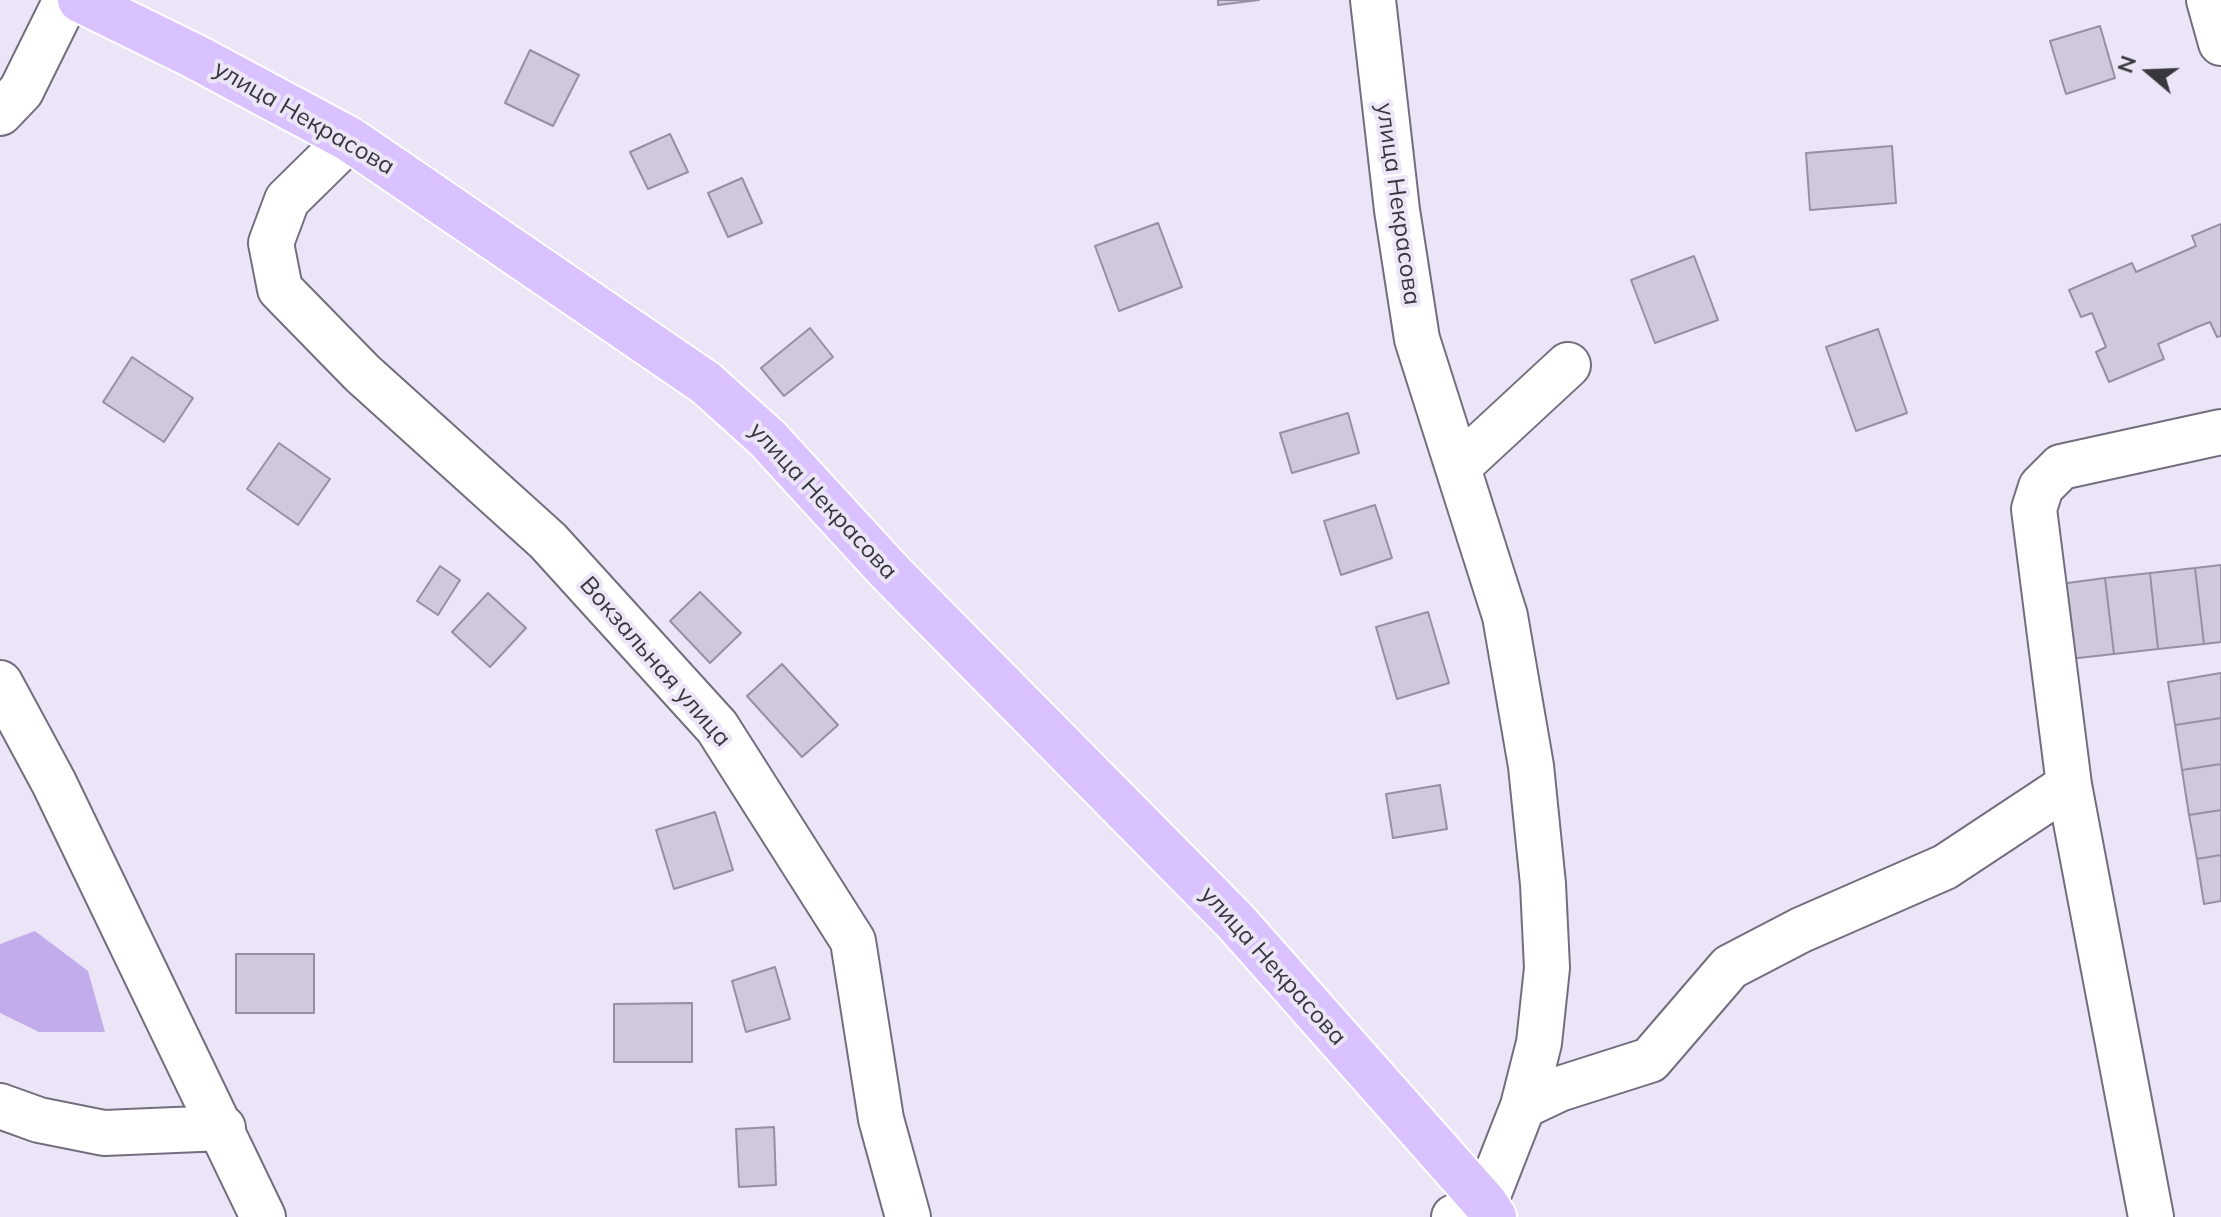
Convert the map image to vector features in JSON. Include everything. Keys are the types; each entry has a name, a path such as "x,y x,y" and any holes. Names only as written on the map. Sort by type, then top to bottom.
{"main road":[{"name":"улица Некрасова","path":"80,0 194,56 349,139 706,383 767,438 891,573 1235,921 1478,1212"}],"street":[{"path":"0,113 21,91 66,0"},
{"name":"улица Некрасова","path":"1373,0 1397,210 1417,339 1460,465 1505,616 1531,766 1547,968 1539,1043 1523,1106 1478,1212"},
{"path":"2209,0 2221,43"},
{"name":"Вокзальная улица","path":"349,139 287,200 271,243 280,289 362,373 548,541 717,727 853,941 881,1119 908,1217"},
{"path":"1460,465 1568,365"},
{"path":"2151,1217 2069,785 2034,509 2041,487 2061,467 2221,432"},
{"path":"0,683 54,783 223,1128 263,1217"},
{"path":"1523,1106 1559,1089 1650,1060 1730,967 1801,930 1945,867 2069,785"},
{"path":"0,1106 39,1120 104,1133 223,1128"}],"shaded area":[{"path":"35,931 88,971 105,1032 39,1032 0,1013 0,944"}],"building":[{"path":"1218,0 1259,0 1218,5"},
{"path":"2100,26 2115,78 2066,94 2050,41"},
{"path":"530,50 579,75 553,126 505,103"},
{"path":"670,134 688,172 648,189 630,152"},
{"path":"1892,146 1896,203 1810,210 1806,153"},
{"path":"742,178 762,223 728,237 708,193"},
{"path":"1158,223 1182,287 1119,311 1095,246"},
{"path":"2221,224 2221,336 2217,337 2210,322 2197,327 2158,344 2164,359 2109,382 2096,352 2106,347 2092,313 2081,317 2069,290 2132,263 2136,272 2196,246 2192,236"},
{"path":"1694,256 1718,320 1655,343 1631,280"},
{"path":"810,328 833,357 784,396 761,368"},
{"path":"1878,329 1907,413 1856,431 1826,347"},
{"path":"132,357 193,398 164,442 103,402"},
{"path":"1348,413 1359,453 1292,473 1280,433"},
{"path":"279,443 330,479 298,525 247,489"},
{"path":"1375,505 1392,558 1341,575 1324,521"},
{"path":"2221,565 2221,642 2204,644 2195,568"},
{"path":"440,566 460,580 438,615 417,601"},
{"path":"2195,568 2204,644 2158,649 2150,573"},
{"path":"2150,573 2158,649 2114,654 2105,578"},
{"path":"2105,578 2114,654 2069,659 2060,584"},
{"path":"700,592 741,633 710,663 670,621"},
{"path":"488,593 526,628 490,667 452,632"},
{"path":"1428,612 1449,683 1397,699 1376,627"},
{"path":"782,664 838,725 802,757 747,696"},
{"path":"2221,673 2221,718 2175,725 2168,682"},
{"path":"2221,718 2221,764 2182,770 2175,725"},
{"path":"2221,764 2221,810 2189,815 2182,770"},
{"path":"1440,785 1447,829 1393,838 1386,794"},
{"path":"2221,810 2221,855 2197,859 2189,815"},
{"path":"715,812 733,870 674,889 656,830"},
{"path":"2221,855 2221,901 2204,904 2197,859"},
{"path":"236,954 314,954 314,1013 236,1013"},
{"path":"775,967 790,1019 746,1032 732,981"},
{"path":"692,1003 692,1062 614,1062 614,1004"},
{"path":"774,1127 776,1185 739,1187 736,1129"}]}
